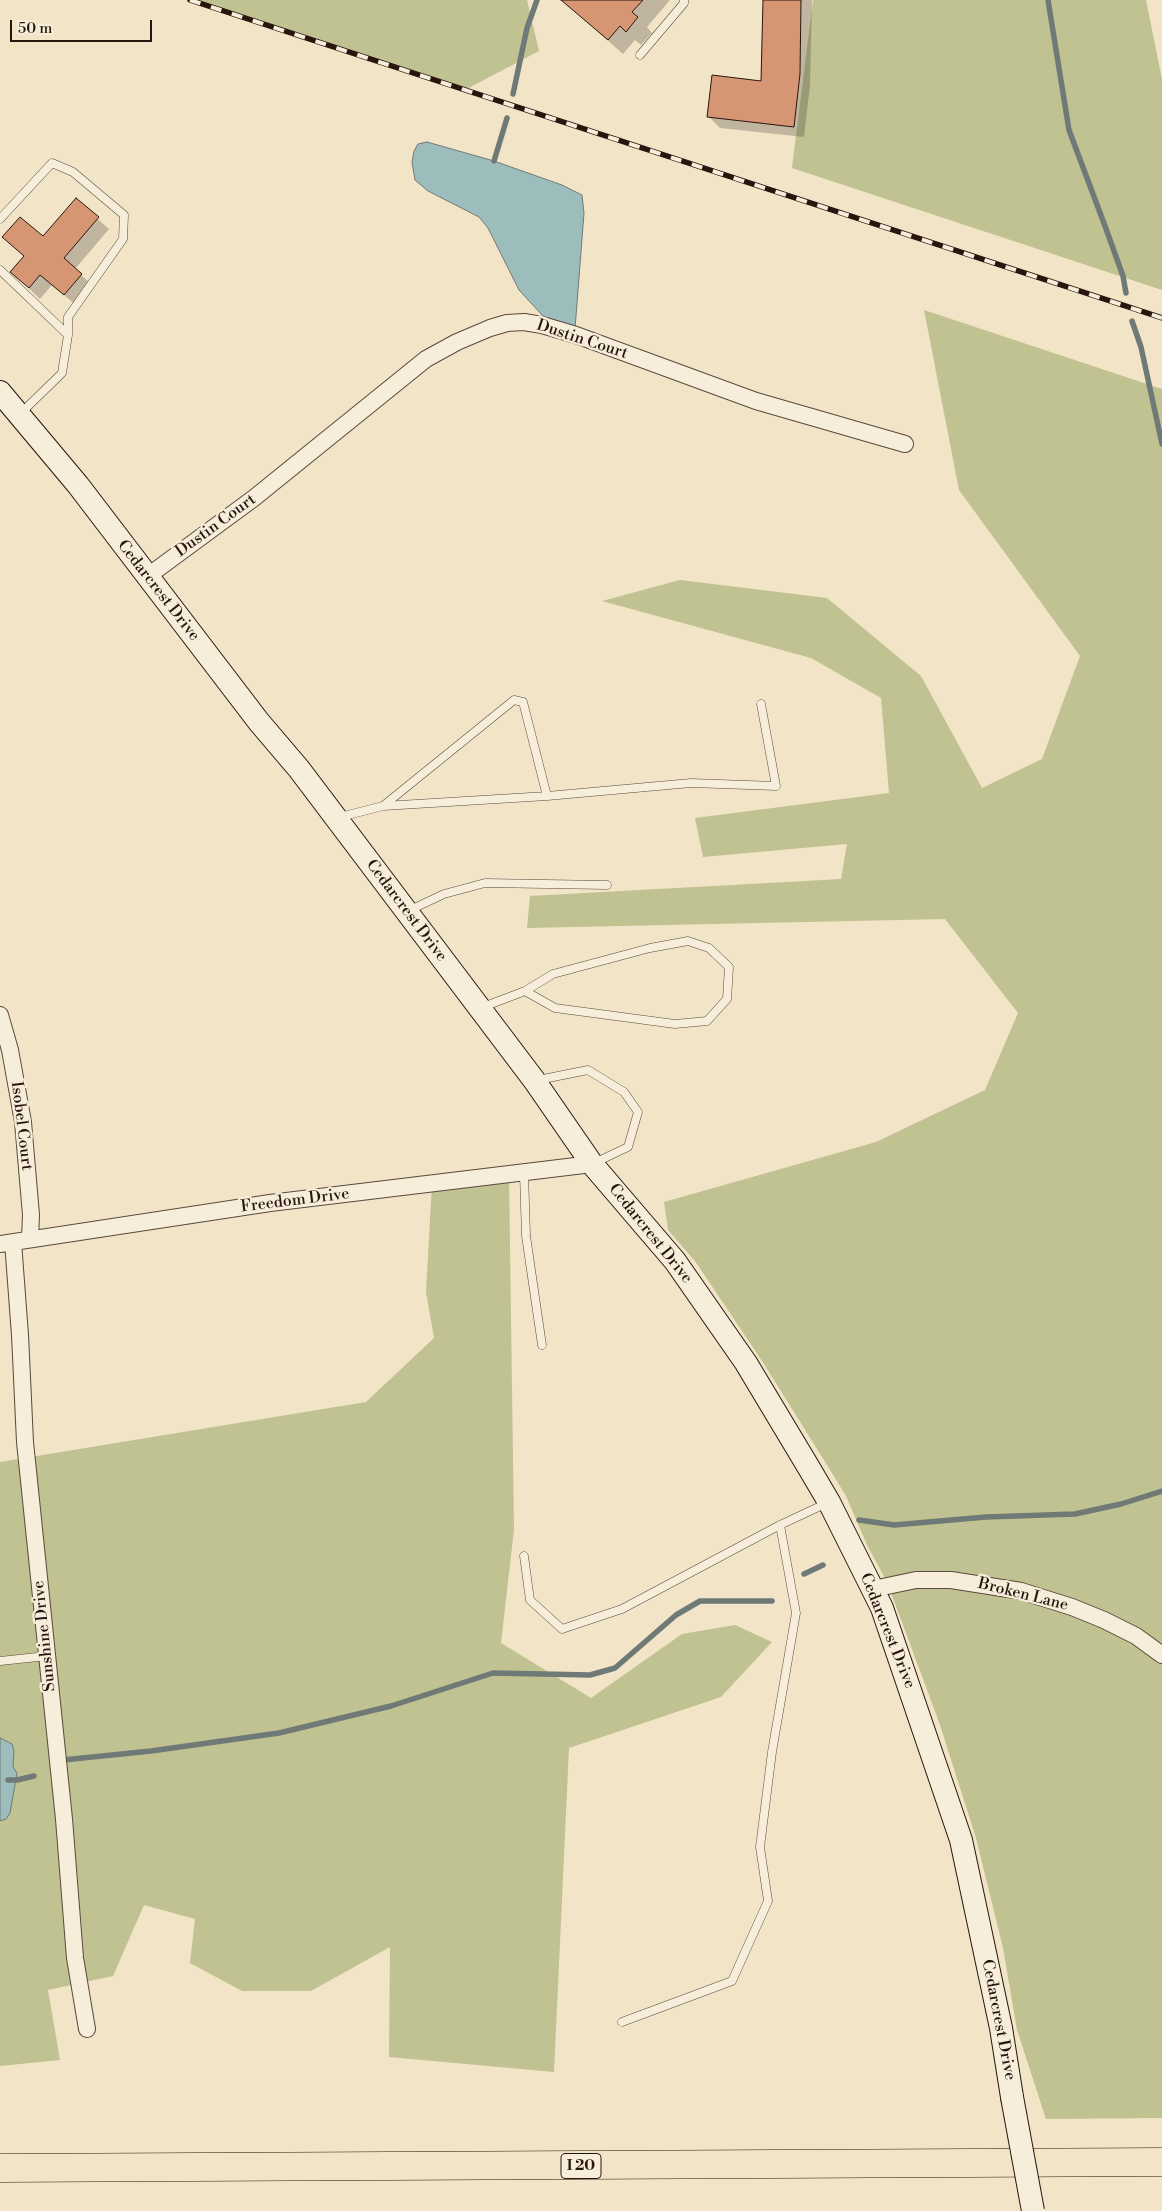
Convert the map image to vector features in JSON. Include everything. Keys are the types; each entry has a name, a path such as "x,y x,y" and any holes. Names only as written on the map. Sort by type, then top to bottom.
{"highway":[{"name":"I 20","path":"0,2168 1162,2162"}],"street":[{"name":"Dustin Court","path":"148,576 254,498 426,359 457,342 507,323 524,322 542,325 576,335 756,401 905,444"},
{"name":"Cedarcrest Drive","path":"0,392 78,485 335,818 534,1080 592,1164 686,1275 746,1363 829,1502 874,1589 961,1840 1001,2028 1033,2211"},
{"name":"Isobel Court","path":"0,1015 10,1050 23,1122 30,1239"},
{"name":"Freedom Drive","path":"6,1243 265,1204 592,1164"},
{"name":"Sunshine Drive","path":"6,1243 20,1335 25,1442 64,1819 75,1958 87,2029"},
{"name":"Broken Lane","path":"874,1589 916,1580 951,1580 1021,1591 1072,1607 1104,1620 1136,1636 1162,1655"}],"lane":[{"path":"640,55 684,3 684,0"},
{"path":"0,219 52,163 73,172 124,215 123,239 68,317 68,335 62,373 19,414"},
{"path":"0,270 68,335"},
{"path":"383,806 514,700 523,702 548,796"},
{"path":"335,818 383,806 548,796 691,783 776,786 762,704"},
{"path":"406,912 444,894 485,883 607,885"},
{"path":"479,1008 525,991 553,974 650,948 688,941 709,948 729,967 727,999 707,1021 699,1022 675,1024 555,1008 525,991"},
{"path":"534,1080 588,1070 624,1092 638,1112 628,1147 592,1164"},
{"path":"524,1172 526,1236 542,1344"},
{"path":"524,1556 530,1600 562,1630 622,1609 780,1525 829,1502"},
{"path":"622,2022 732,1982 768,1901 760,1847 772,1752 796,1613 780,1525"},
{"path":"0,1662 47,1656"}],"green space":[{"path":"190,0 527,0 539,51 463,91"},
{"path":"813,0 1146,0 1162,79 1162,290 792,168"},
{"path":"924,310 1162,389 1162,2118 1046,2119 1017,2030 1003,1948 976,1838 939,1722 887,1582 867,1545 846,1496 827,1465 764,1364 695,1261 668,1230 664,1202 876,1142 985,1090 1018,1013 945,919 527,928 530,896 841,879 847,844 703,857 695,818 889,793 881,698 811,658 602,601 680,580 827,598 921,676 982,788 1042,759 1080,656 959,490"},
{"path":"509,1174 514,1530 501,1643 591,1698 682,1634 735,1625 772,1642 721,1697 569,1748 554,2072 389,2057 390,1947 311,1991 242,1991 190,1963 195,1919 144,1905 113,1976 48,1990 60,2060 0,2066 0,1462 366,1402 434,1338 426,1292 432,1184"}],"water":[{"path":"427,142 494,161 562,185 582,195 584,213 575,329 560,325 543,316 519,290 488,228 479,217 428,191 415,180 412,162 414,151 418,144"},
{"path":"0,1738 12,1744 14,1751 13,1767 17,1773 10,1813 6,1819 0,1821"}],"building":[{"path":"561,0 643,0 632,12 638,17 626,32 620,26 608,40"},
{"path":"763,0 801,0 800,74 794,127 707,117 712,75 761,81"},
{"path":"76,198 99,217 64,258 82,274 64,295 40,275 29,288 10,272 24,256 2,237 20,217 43,236"}],"waterway":[{"path":"513,94 527,28 537,0"},
{"path":"1048,0 1069,130 1123,276 1126,293"},
{"path":"494,161 507,118"},
{"path":"1132,321 1141,347 1162,444"},
{"path":"859,1520 894,1525 986,1517 1075,1514 1121,1504 1162,1491"},
{"path":"804,1574 823,1565"},
{"path":"63,1760 151,1751 279,1733 391,1706 493,1673 590,1675 615,1668 676,1615 700,1601 772,1601"},
{"path":"8,1780 34,1776"}],"railway":[{"path":"190,0 1162,318"}]}
